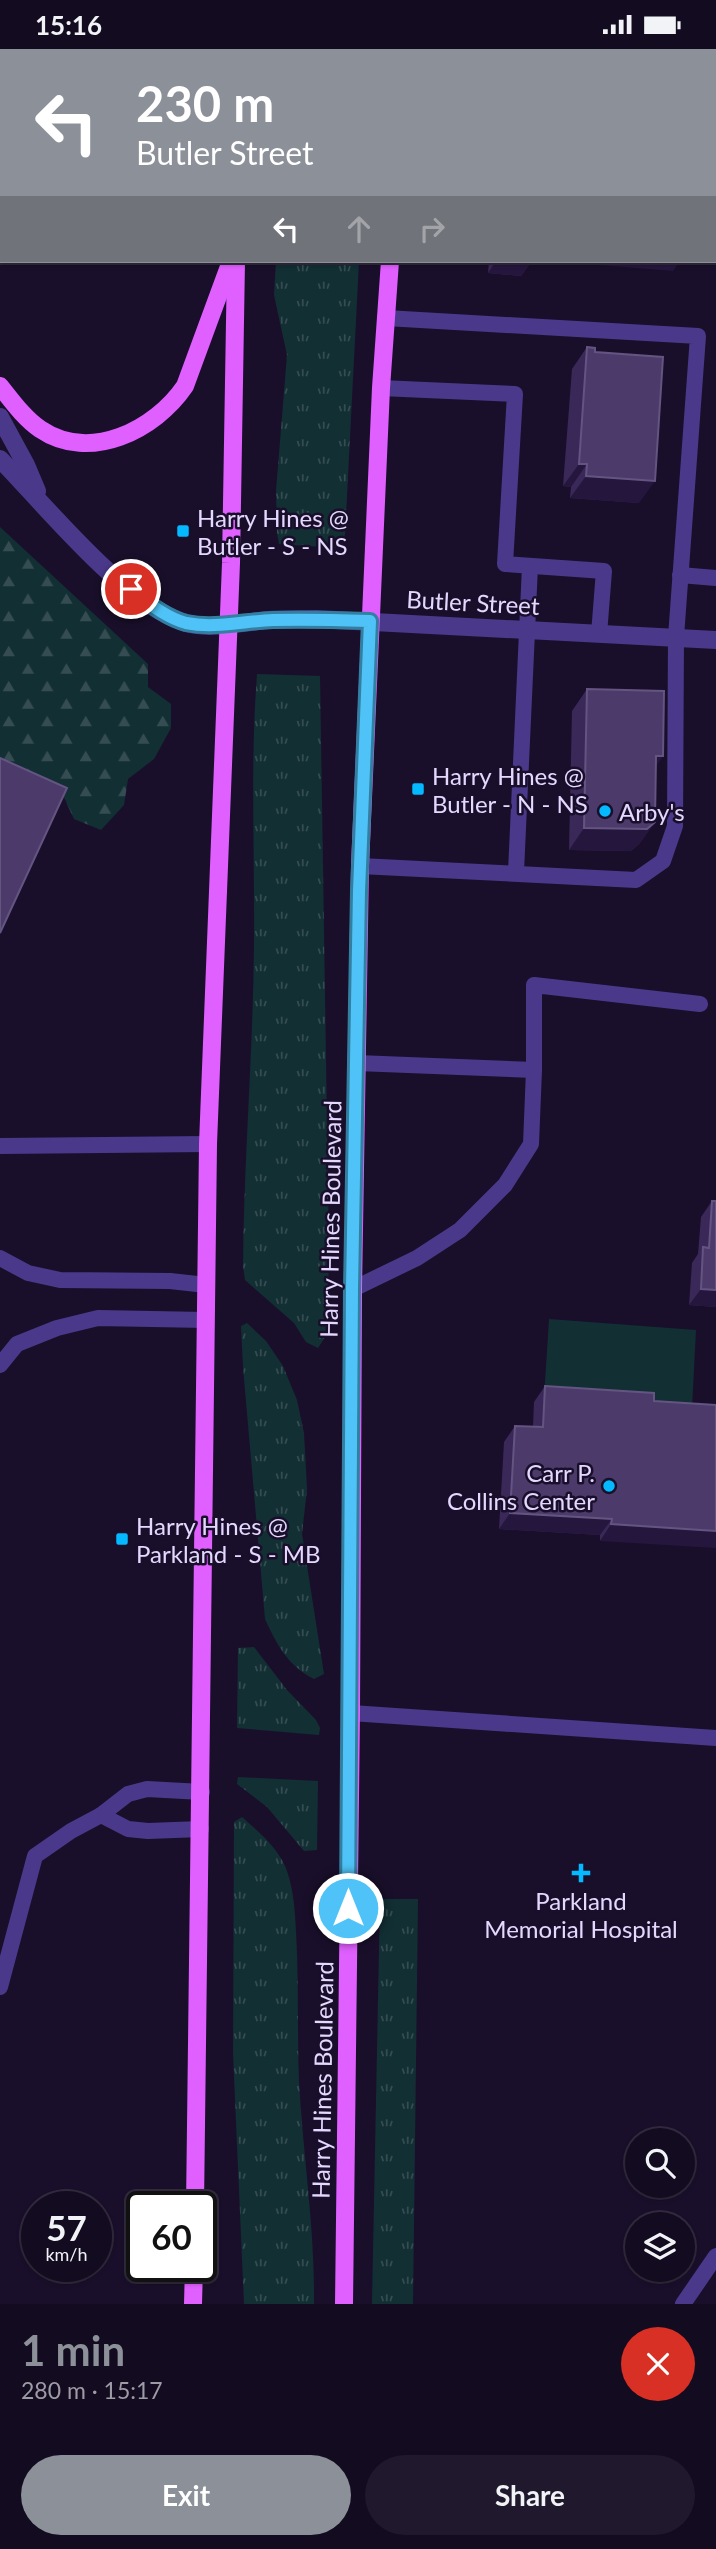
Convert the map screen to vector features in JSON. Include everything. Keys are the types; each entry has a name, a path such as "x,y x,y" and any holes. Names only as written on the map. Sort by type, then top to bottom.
{"main road":[{"path":"0,386 26,418 58,438 92,442 109,440 145,426 174,402 185,386 233,263"},
{"path":"195,2191 208,1144 228,625 234,263"},
{"name":"Harry Hines Boulevard","path":"344,2304 351,1713 352,1289 360,866 381,388 390,263"},
{"path":"193,2304 194,2282"}],"street":[{"path":"0,417 26,465 41,501"},
{"name":"Butler Street","path":"0,459 80,544 148,603 184,622 228,625 317,618 716,640"}],"lane":[{"path":"360,866 636,880 663,860 675,826 676,637 698,337 386,318"},
{"path":"381,388 515,394 505,564 604,571 599,633"},
{"path":"516,872 530,566"},
{"path":"680,575 716,578"},
{"path":"352,1289 417,1258 460,1230 505,1185 531,1144 534,985 700,1004"},
{"path":"357,1063 534,1070"},
{"path":"0,1146 208,1144"},
{"path":"0,1258 28,1273 60,1280 170,1281 206,1285"},
{"path":"0,1365 17,1344 57,1328 98,1318 206,1320"},
{"path":"351,1713 716,1738"},
{"path":"0,1987 35,1856 71,1831 101,1815 128,1794 147,1789 202,1792"},
{"path":"101,1815 128,1829 201,1829"},
{"path":"683,2304 716,2256"}],"green space":[{"path":"276,263 359,263 345,535 338,548 279,544 276,491 287,355 274,295"},
{"path":"0,527 148,664 148,687 171,704 171,728 154,759 128,779 124,805 101,830 74,819 62,793 0,793"},
{"path":"257,674 320,676 329,1254 327,1334 318,1348 306,1342 294,1323 245,1280 243,1266 253,986 253,776"},
{"path":"549,1319 696,1330 692,1408 544,1398"},
{"path":"247,1323 266,1341 283,1366 297,1400 304,1433 307,1489 302,1534 324,1674 314,1679 297,1668 284,1654 265,1619 243,1367 241,1326"},
{"path":"254,1647 287,1690 316,1720 320,1728 319,1735 237,1728 238,1648"},
{"path":"238,1777 318,1781 317,1850 304,1851 267,1807 237,1784"},
{"path":"242,1817 280,1857 288,1874 293,1896 297,1951 299,2081 313,2248 314,2304 244,2304 233,2053 234,1822"},
{"path":"380,1899 418,1899 413,2304 372,2304"}],"building":[{"path":"587,347 595,348 595,352 663,357 655,481 586,476 587,464 579,464"},
{"name":"Arby's","path":"587,689 664,691 663,756 656,756 655,822 647,829 584,828"},
{"path":"0,758 67,788 0,933"},
{"path":"712,1201 716,1201 716,1290 701,1289 703,1247 709,1248"},
{"name":"Carr P. Collins Center","path":"545,1386 654,1393 654,1401 716,1405 716,1531 611,1524 612,1519 510,1513 515,1426 543,1427"}],"place":[{"name":"Harry Hines @ Butler - S - NS","path":"183,531"},
{"name":"Harry Hines @ Butler - N - NS","path":"418,789"},
{"name":"Arby's","path":"605,811"},
{"name":"Carr P. Collins Center","path":"609,1486"},
{"name":"Harry Hines @ Parkland - S - MB","path":"122,1539"},
{"name":"Parkland Memorial Hospital","path":"581,1873"}],"route":[{"path":"131,589 148,603 184,622 201,625 317,618 370,621 359,891 352,1289 348,1908"}]}
